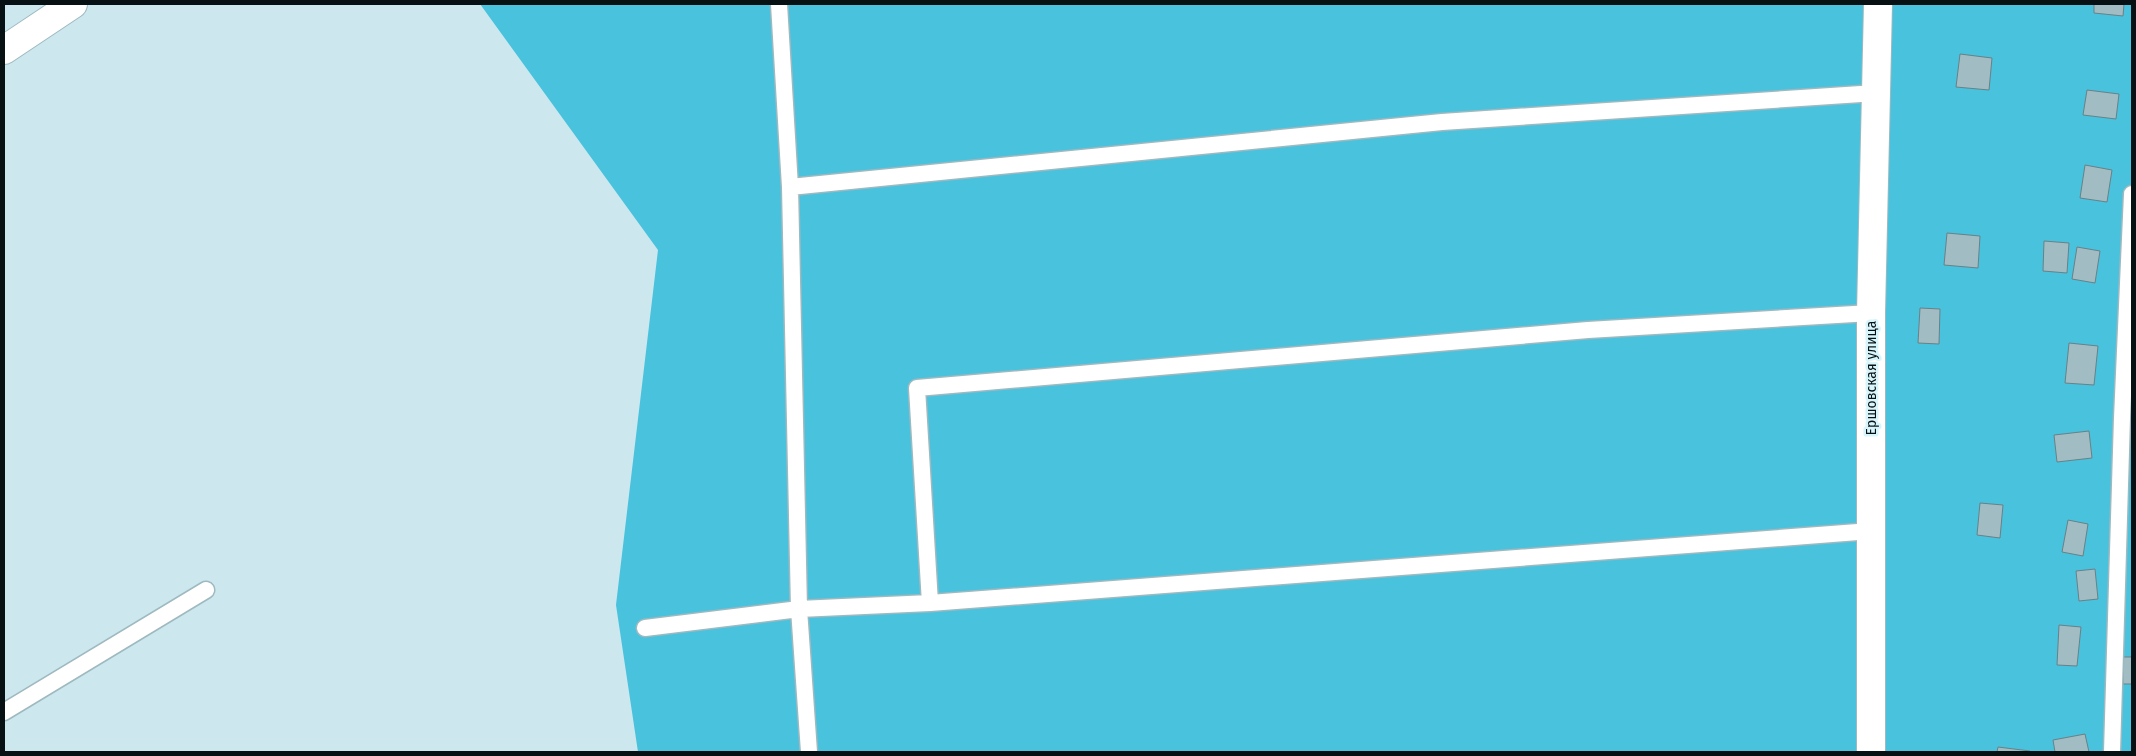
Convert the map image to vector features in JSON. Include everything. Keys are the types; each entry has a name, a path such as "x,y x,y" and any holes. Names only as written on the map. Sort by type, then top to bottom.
{"street":[{"name":"Ершовская улица","path":"1871,752 1871,312 1878,4"},
{"path":"4,50 70,5"}],"lane":[{"path":"779,4 790,187 799,609 809,752"},
{"path":"790,187 1442,122 1876,93"},
{"path":"2112,752 2127,418 2132,194"},
{"path":"930,603 917,388 1588,330 1871,312"},
{"path":"645,628 799,609 930,603 1871,531"},
{"path":"4,712 206,590"}],"shaded area":[{"path":"480,4 2132,4 2132,752 638,752 616,605 658,250"}],"building":[{"path":"2094,4 2124,4 2123,16 2094,13"},
{"path":"1960,54 1992,58 1989,90 1956,87"},
{"path":"2087,90 2119,94 2116,119 2083,115"},
{"path":"2085,165 2112,170 2107,202 2080,198"},
{"path":"1947,233 1980,236 1978,268 1944,265"},
{"path":"2044,241 2069,243 2067,273 2043,271"},
{"path":"2077,247 2100,251 2095,283 2072,279"},
{"path":"1920,308 1940,309 1939,344 1918,343"},
{"path":"2069,343 2098,346 2094,385 2065,383"},
{"path":"2089,431 2092,458 2057,462 2054,435"},
{"path":"1980,503 2003,505 2000,538 1977,535"},
{"path":"2068,520 2088,524 2083,556 2062,552"},
{"path":"2095,569 2098,599 2079,601 2076,571"},
{"path":"2059,625 2081,627 2077,666 2057,665"},
{"path":"2123,657 2132,657 2132,684 2123,684"},
{"path":"2085,734 2089,752 2055,752 2053,740"},
{"path":"1998,747 2030,751 2030,752 1997,752"}]}
